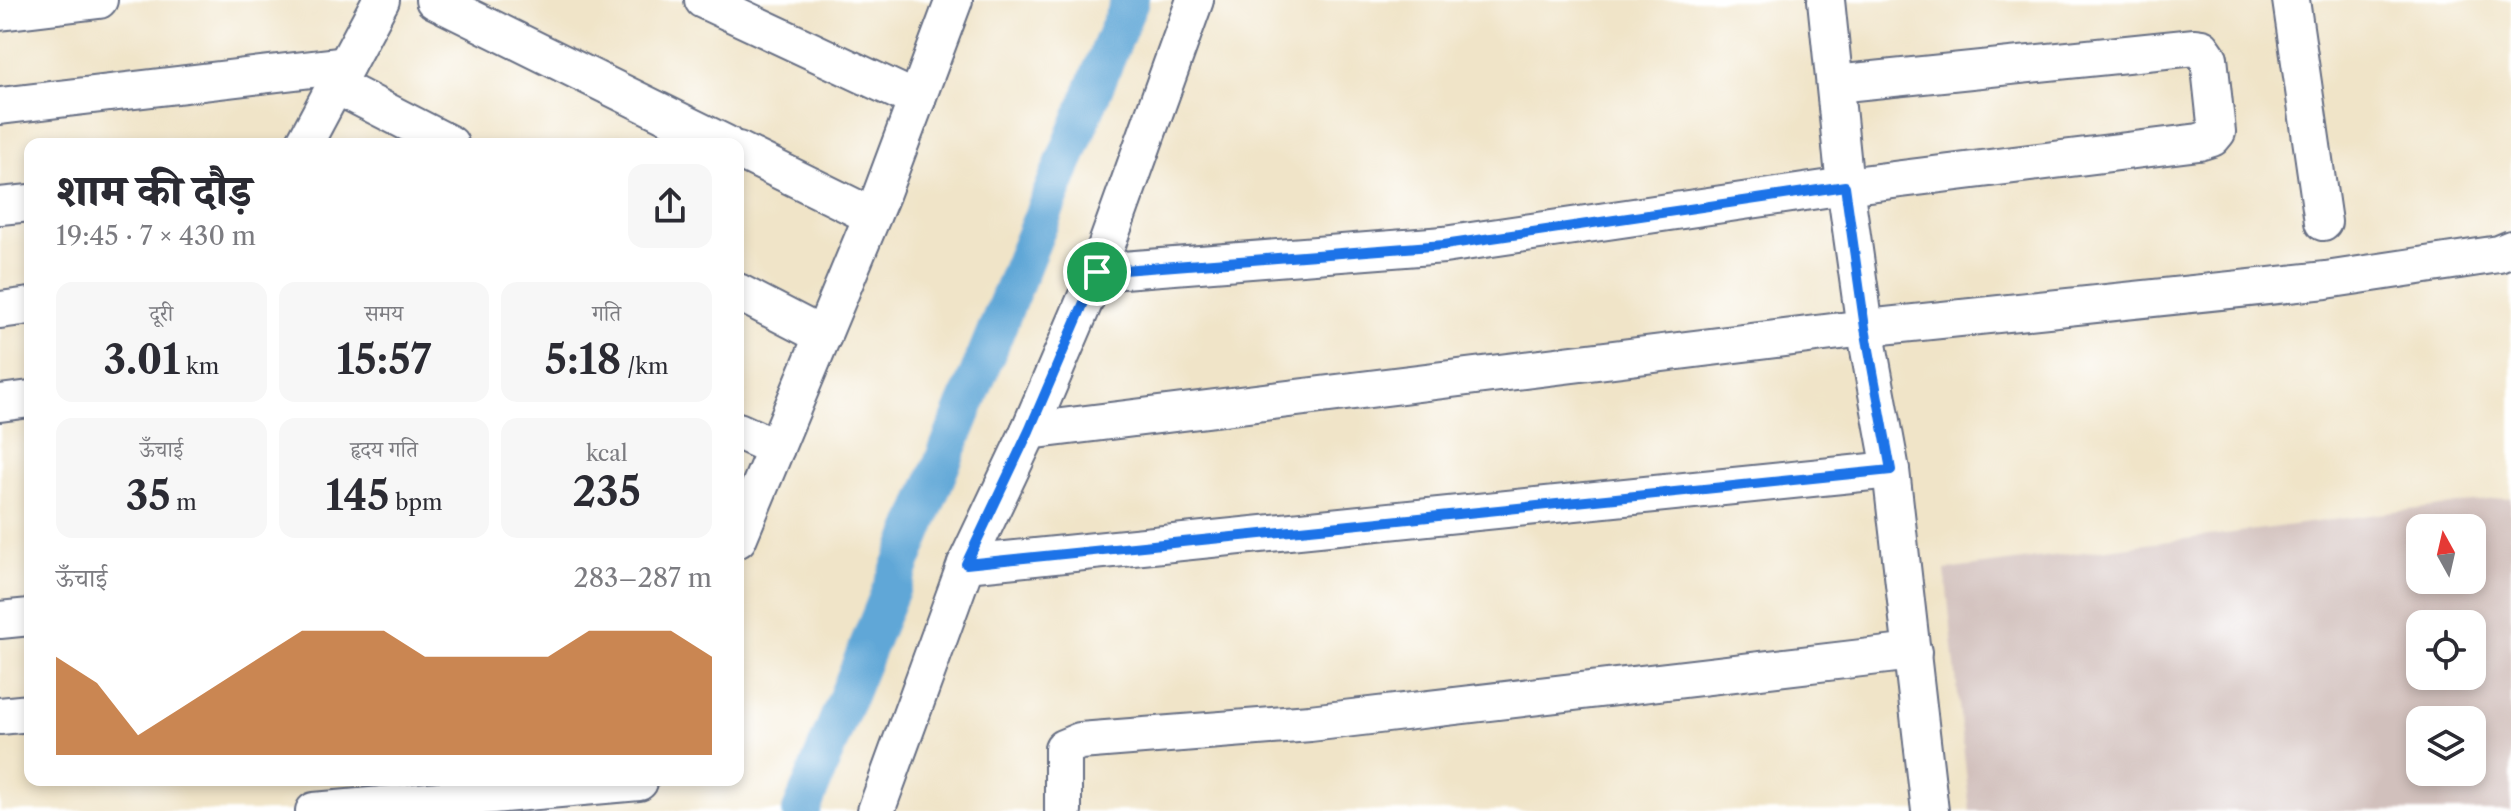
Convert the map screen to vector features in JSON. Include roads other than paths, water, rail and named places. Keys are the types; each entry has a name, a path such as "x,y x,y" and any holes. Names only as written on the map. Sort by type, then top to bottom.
{"street":[{"path":"0,12 99,0"},
{"path":"307,138 381,0"},
{"path":"434,0 714,138"},
{"path":"703,0 917,100"},
{"path":"744,525 872,216 954,0"},
{"path":"876,811 966,564 1029,431 1097,272 1195,0"},
{"path":"1826,0 1845,186 1865,328 1891,470 1930,811"},
{"path":"2291,0 2323,222"},
{"path":"1097,272 1444,245 1845,186 2199,142 2212,138 2218,124 2209,58 2202,48 2195,47 1835,84"},
{"path":"0,106 341,75 441,138"},
{"path":"744,153 872,216"},
{"path":"0,206 24,204"},
{"path":"1029,431 1865,328 2326,280 2499,254 2511,249"},
{"path":"744,295 823,336"},
{"path":"0,310 24,307"},
{"path":"0,403 24,400"},
{"path":"744,434 776,448"},
{"path":"966,564 1891,470"},
{"path":"0,620 24,618"},
{"path":"1063,811 1063,748 1080,741 1310,723 1913,652"},
{"path":"0,716 24,714"},
{"path":"314,811 636,791"}],"waterway":[{"path":"801,811 1130,0"}]}
